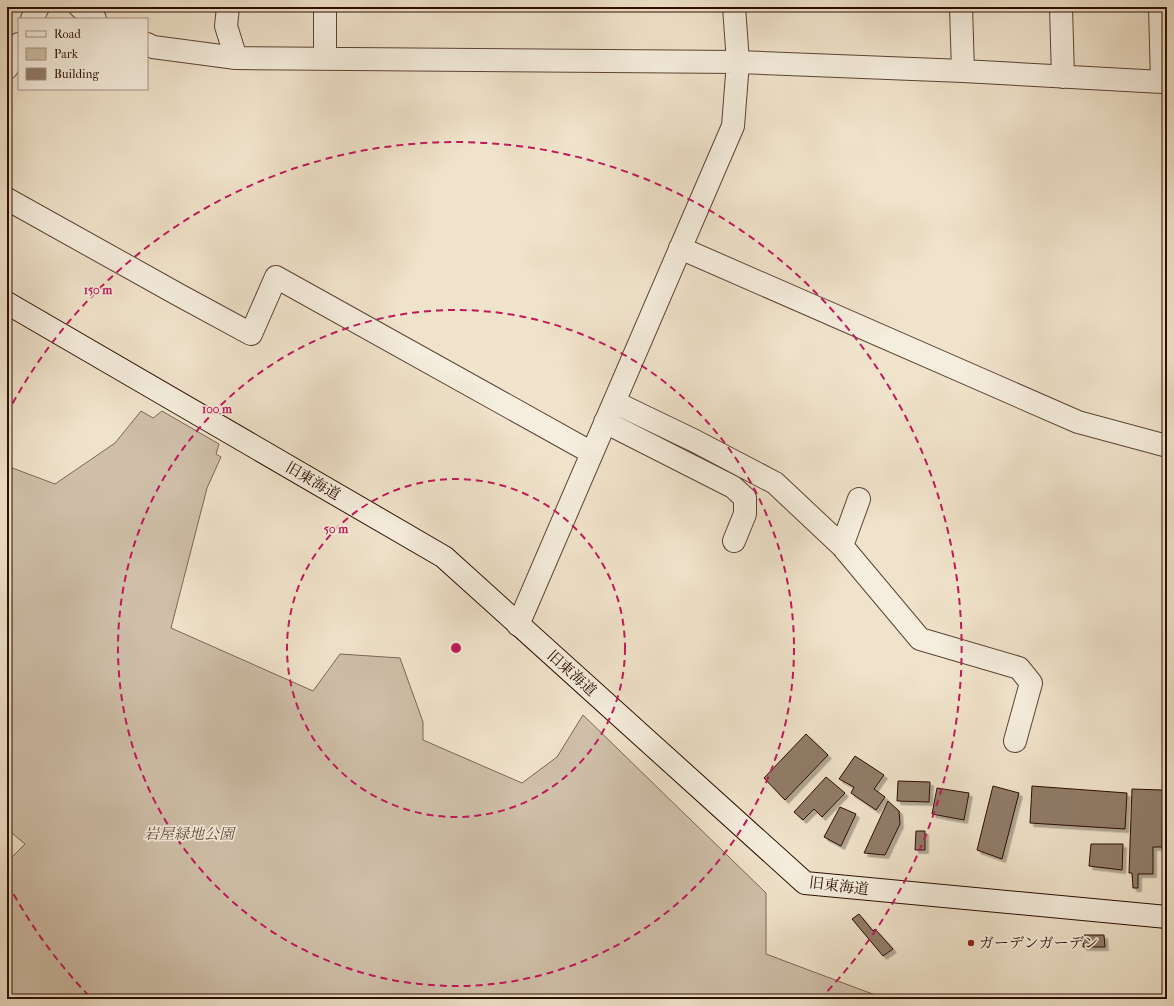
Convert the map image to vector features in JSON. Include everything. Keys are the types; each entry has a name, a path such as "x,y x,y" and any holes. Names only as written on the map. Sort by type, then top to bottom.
{"street":[{"path":"32,18 38,7"},
{"path":"80,7 94,18"},
{"path":"228,7 226,26 236,58"},
{"path":"325,7 325,58"},
{"path":"518,625 733,126 738,62 734,7"},
{"path":"961,7 964,71"},
{"path":"1060,7 1063,77"},
{"path":"148,44 153,47 236,58 738,62 964,71 1162,82 1160,7"},
{"path":"7,68 18,46"},
{"path":"7,199 251,334 276,277 592,453"},
{"path":"680,248 1078,422 1167,446"},
{"name":"旧東海道","path":"7,303 444,557 804,883 1167,917"},
{"path":"610,412 733,487 745,498 745,514 734,541"},
{"path":"610,412 695,441 775,483 842,546 920,639 1019,668 1031,683 1015,741"},
{"path":"842,546 859,499"}],"green space":[{"name":"岩屋緑地公園","path":"141,411 153,418 162,411 219,444 216,454 221,457 207,488 171,628 313,691 340,654 400,658 423,722 423,740 522,783 557,757 583,715 766,893 766,954 886,999 7,999 7,862 25,844 7,829 7,466 55,484 115,443"}],"building":[{"path":"806,734 828,755 785,800 764,778"},
{"path":"855,756 884,775 874,789 885,797 876,810 851,793 854,787 839,779"},
{"path":"826,777 845,793 822,817 814,809 803,820 794,812"},
{"path":"898,781 930,782 929,802 897,801"},
{"path":"993,786 1019,793 1002,859 977,850"},
{"path":"1032,786 1127,793 1125,829 1030,823"},
{"path":"937,788 969,793 964,820 932,814"},
{"path":"1132,789 1163,790 1162,847 1153,847 1153,874 1138,874 1138,888 1133,888 1132,873 1129,873"},
{"path":"888,801 899,811 900,824 885,855 864,853"},
{"path":"840,807 856,814 841,846 824,837"},
{"path":"1167,810 1167,847 1165,847"},
{"path":"916,831 925,831 925,850 915,850"},
{"path":"1091,844 1123,844 1122,870 1089,866"},
{"path":"1165,858 1167,858 1167,886 1163,886"},
{"path":"859,914 873,931 875,929 893,949 883,956 852,919"},
{"path":"1084,935 1104,935 1105,947 1083,947"}],"place":[{"name":"ガーデンガーデン","path":"971,943"}]}
